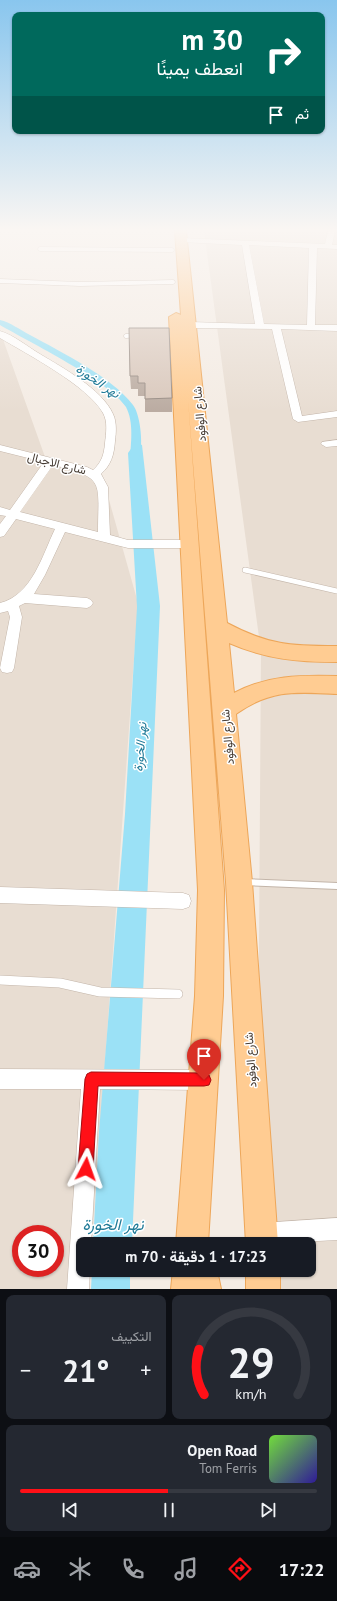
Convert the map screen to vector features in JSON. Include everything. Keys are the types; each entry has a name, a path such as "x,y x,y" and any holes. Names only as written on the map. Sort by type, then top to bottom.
{"main road":[{"name":"شارع الوفود","path":"174,291 218,628 239,882 262,1237"},
{"name":"شارع الوفود","path":"178,291 189,544 210,890 209,996 194,1237"},
{"path":"218,628 250,645 274,652 299,654 337,654"},
{"path":"225,710 248,694 272,686 298,684 337,685"},
{"path":"188,1289 189,1277"},
{"path":"201,1277 204,1289"}],"street":[{"path":"254,291 260,326"},
{"path":"311,327 312,291"},
{"path":"179,331 260,326 337,328"},
{"path":"276,327 298,419 337,414"},
{"path":"0,334 77,383 105,408 110,416 111,426 108,459 106,465 95,474"},
{"path":"326,444 337,443"},
{"name":"شارع الاجبال","path":"0,448 83,469 95,474 101,479 103,487 104,538"},
{"path":"0,533 50,461"},
{"path":"0,511 128,544 189,544"},
{"path":"23,598 40,573 62,527"},
{"path":"7,668 16,618 6,606 23,598 87,603"},
{"path":"0,895 183,901"},
{"path":"0,1079 204,1080"},
{"path":"78,1289 91,1079"},
{"path":"277,1237 337,1229"}],"lane":[{"path":"126,336 140,335"},
{"path":"245,570 337,592"},
{"path":"239,882 337,886"},
{"path":"0,980 52,982 100,992 178,994"}],"shaded area":[{"path":"212,291 337,291 337,1289 257,1289 257,1277 316,1277 316,1237 257,1237 261,652"},
{"path":"0,331 45,457 102,475 138,603 93,1237 76,1237 76,1277 85,1277 89,1289 0,1289"}],"water":[{"name":"نهر الخورة","path":"136,442 142,445 160,606 132,1237 93,1237 99,1132 125,814 137,607 128,453"},
{"path":"92,1277 130,1277 130,1289 91,1289"}],"building":[{"path":"129,328 169,328 172,398 145,399 145,383 138,383 138,376 130,376"}],"waterway":[{"name":"نهر الخورة","path":"0,322 91,374 122,398 133,413 136,433 135,459"}],"route":[{"path":"86,1169 91,1079 204,1080"}]}
